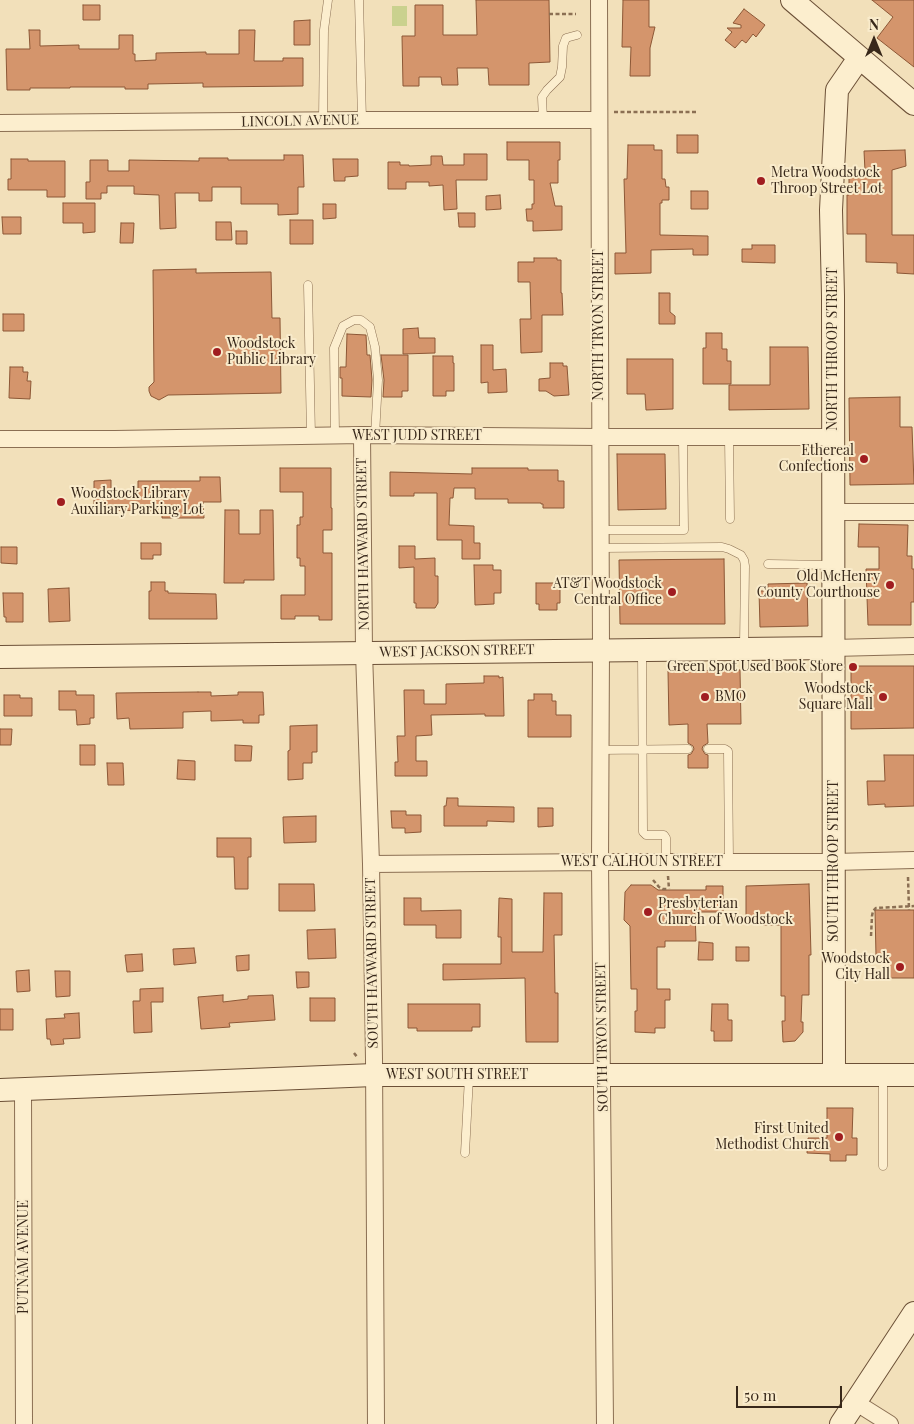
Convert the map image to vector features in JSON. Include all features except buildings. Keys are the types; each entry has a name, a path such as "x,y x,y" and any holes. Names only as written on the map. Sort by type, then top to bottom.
{"street":[{"name":"NORTH TRYON STREET","path":"599,0 601,649"},
{"path":"792,0 914,104"},
{"name":"NORTH THROOP STREET","path":"833,648 831,210 837,90 860,58"},
{"name":"LINCOLN AVENUE","path":"0,123 543,120 599,116"},
{"name":"WEST JUDD STREET","path":"0,439 311,436 833,437"},
{"name":"NORTH HAYWARD STREET","path":"364,652 368,436"},
{"path":"833,512 914,512"},
{"name":"WEST JACKSON STREET","path":"0,657 914,646"},
{"name":"SOUTH THROOP STREET","path":"833,648 834,1075"},
{"name":"SOUTH TRYON STREET","path":"601,649 600,862 605,1424"},
{"name":"SOUTH HAYWARD STREET","path":"364,652 371,864 376,1424"},
{"name":"WEST CALHOUN STREET","path":"371,864 914,860"},
{"name":"WEST SOUTH STREET","path":"0,1090 374,1075 914,1075"},
{"name":"PUTNAM AVENUE","path":"23,1090 24,1424"},
{"path":"841,1424 914,1313"},
{"path":"855,1402 890,1424"}],"lane":[{"path":"323,121 324,30 328,0"},
{"path":"359,0 362,120"},
{"path":"543,120 542,97 560,77 563,46 566,38 577,35"},
{"path":"308,285 311,436"},
{"path":"336,436 334,348 343,326 354,320 361,320 370,327 376,347 378,380 368,436"},
{"path":"600,530 684,530 683,437"},
{"path":"729,437 730,518"},
{"path":"600,548 722,548 741,555 745,566 744,648"},
{"path":"768,564 833,565"},
{"path":"642,649 643,832 646,835 664,835 666,838 666,862"},
{"path":"708,748 725,748 728,751 729,862"},
{"path":"600,750 688,749"},
{"path":"465,1154 469,1075"},
{"path":"883,1075 883,1166"}],"path":[{"path":"549,14 576,14"},
{"path":"599,116 698,112"},
{"path":"908,877 909,908"},
{"path":"654,880 659,887 669,890"},
{"path":"871,936 872,916 876,908 909,908 914,906"}],"green space":[{"path":"392,6 407,6 407,26 392,26"}],"place":[{"name":"Metra Woodstock Throop Street Lot","path":"761,181"},
{"name":"Woodstock Public Library","path":"217,352"},
{"name":"Ethereal Confections","path":"864,459"},
{"name":"Woodstock Library Auxiliary Parking Lot","path":"61,502"},
{"name":"Old McHenry County Courthouse","path":"890,585"},
{"name":"AT&T Woodstock Central Office","path":"672,592"},
{"name":"Green Spot Used Book Store","path":"853,667"},
{"name":"BMO","path":"705,697"},
{"name":"Woodstock Square Mall","path":"883,697"},
{"name":"Presbyterian Church of Woodstock","path":"648,912"},
{"name":"Woodstock City Hall","path":"900,967"},
{"name":"First United Methodist Church","path":"839,1137"}]}
